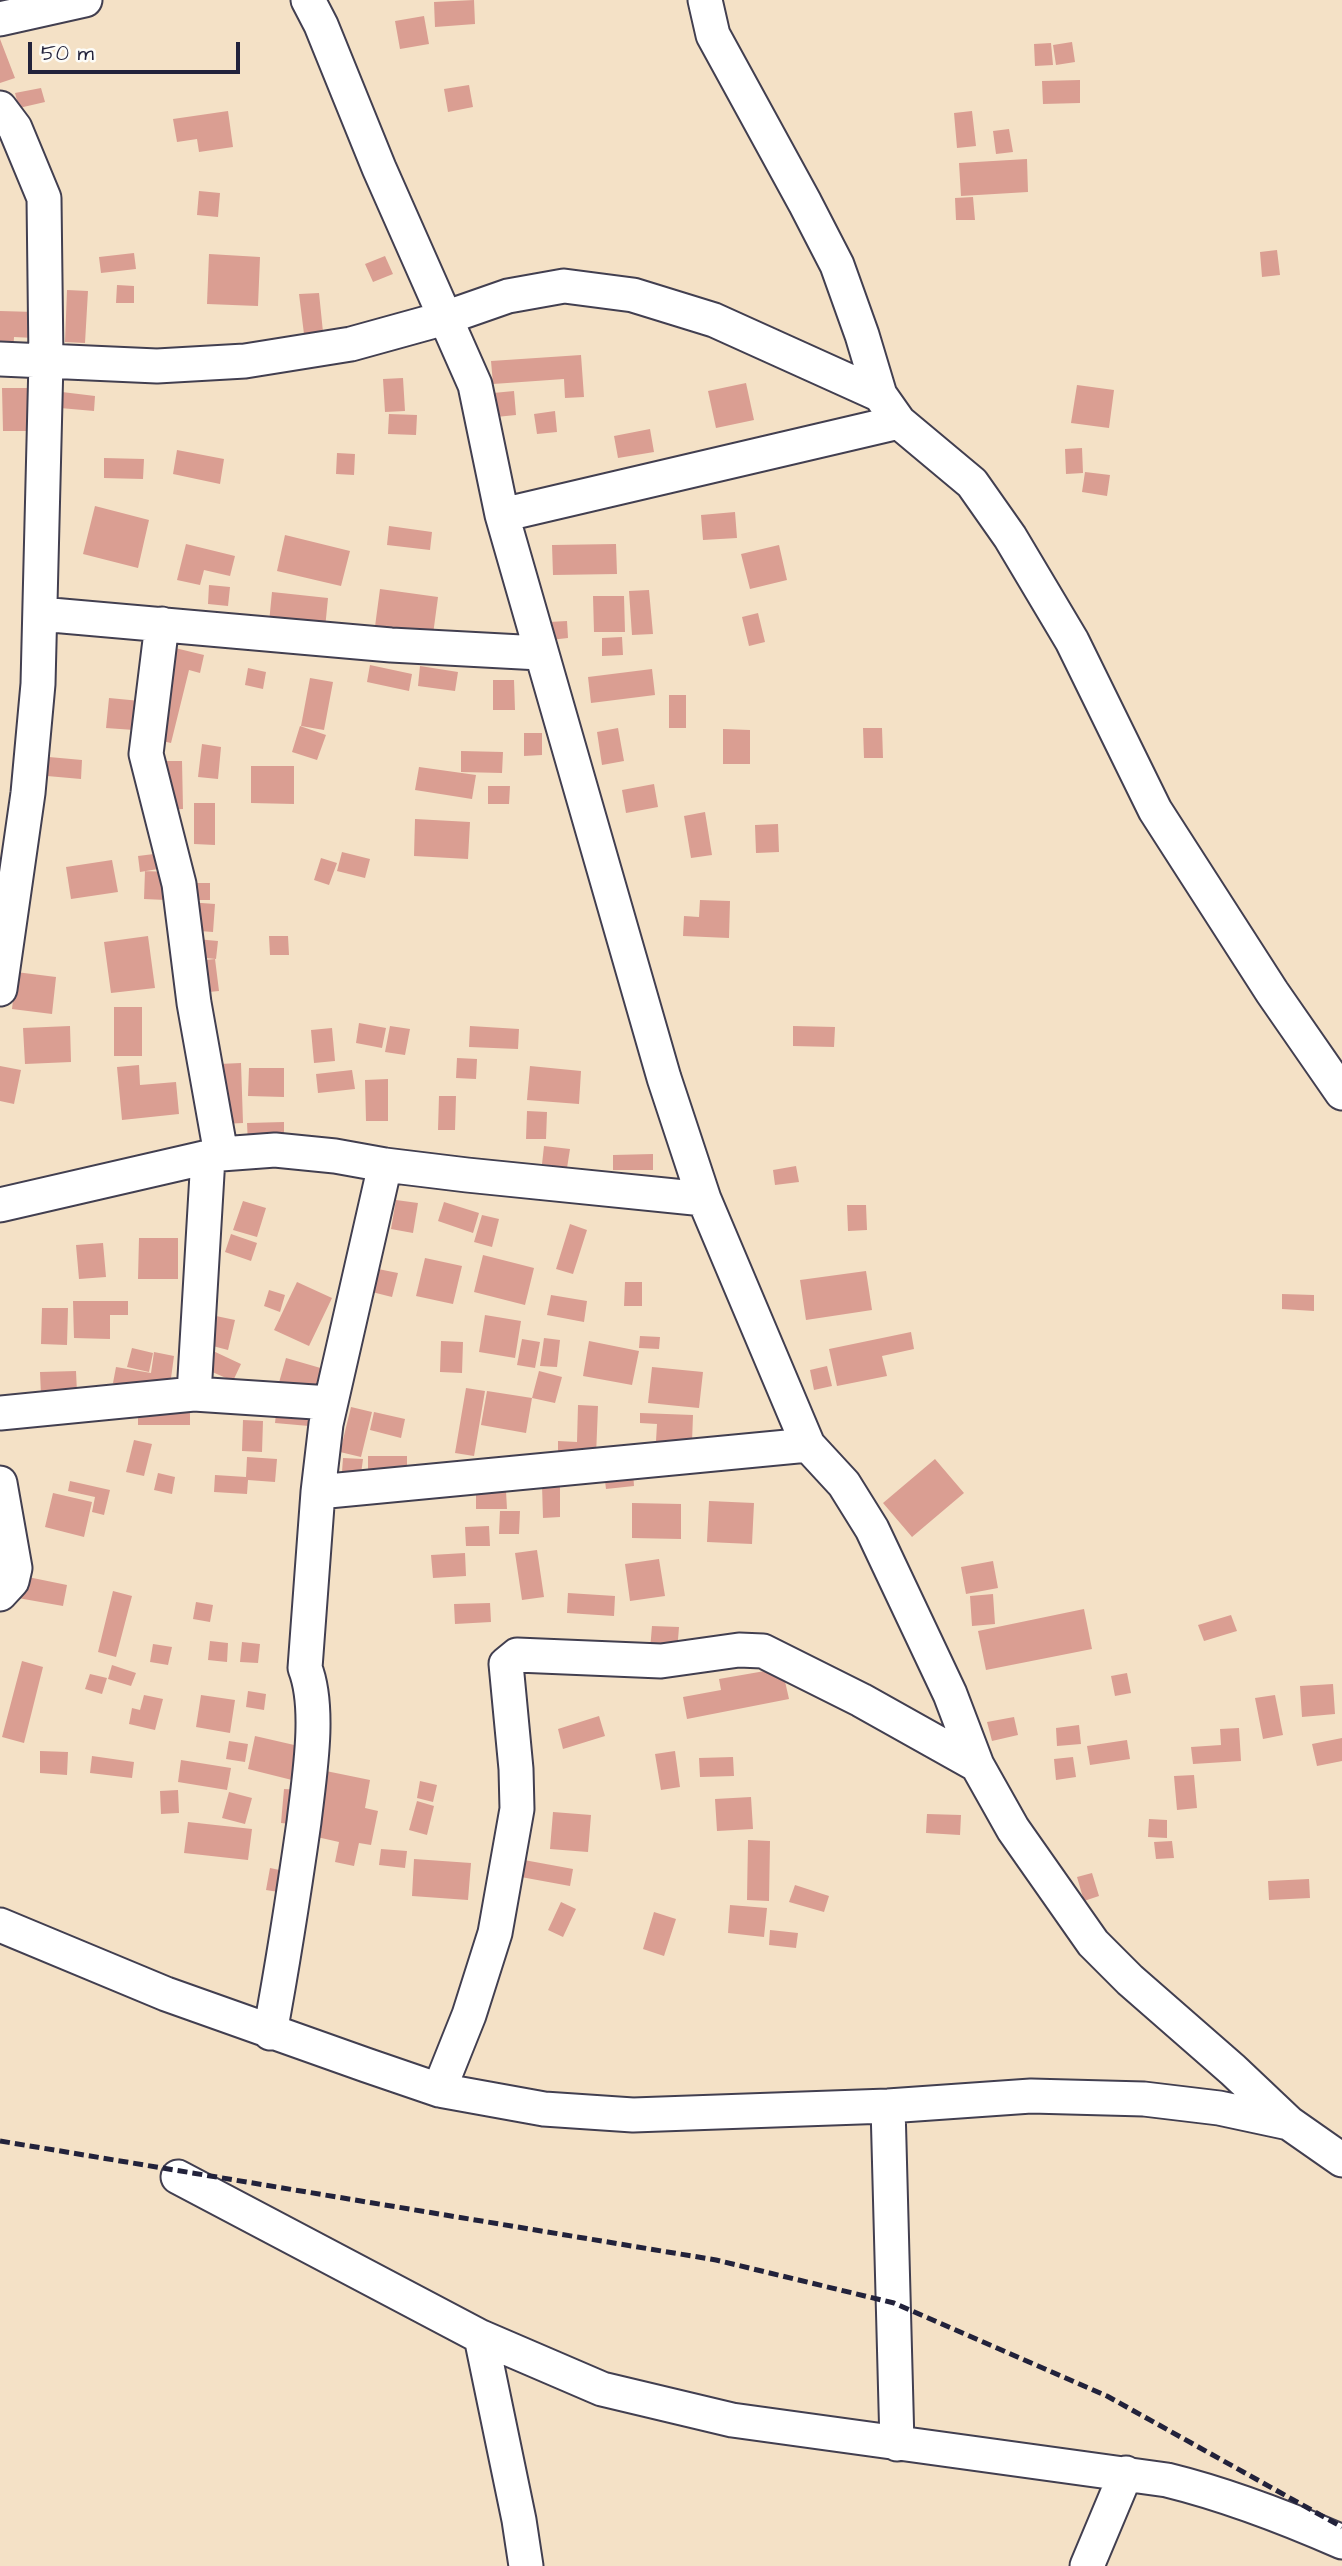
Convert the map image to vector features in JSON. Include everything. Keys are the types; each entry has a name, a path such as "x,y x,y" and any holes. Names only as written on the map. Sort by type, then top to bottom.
{"street":[{"path":"0,19 85,0"},
{"path":"308,0 475,384 502,515 661,1065 704,1199 808,1446 844,1484 872,1529 950,1694 977,1765 1013,1829 1093,1943 1130,1980 1289,2123 1342,2160"},
{"path":"705,0 713,35 837,265 880,395 899,422 972,483 1010,537 1072,642 1154,810 1272,992 1342,1093"},
{"path":"0,108 15,128 44,198 46,361 38,684 27,793 0,989"},
{"path":"0,359 157,366 245,361 351,344 445,318 508,296 564,286 633,295 714,320 880,395"},
{"path":"502,515 899,422"},
{"path":"40,614 391,645 540,653"},
{"path":"162,624 146,754 179,884 214,1156 194,1394"},
{"path":"0,1205 214,1156 275,1150 386,1165 704,1199"},
{"path":"270,2033 292,1906 310,1773 312,1685 305,1668 318,1492 330,1403 386,1165"},
{"path":"0,1413 194,1394 330,1403"},
{"path":"318,1492 808,1446"},
{"path":"0,1483 15,1568 12,1581 0,1594"},
{"path":"439,2090 469,2015 495,1933 517,1809 506,1664 517,1655 661,1661 738,1650 763,1651 861,1700 977,1765"},
{"path":"0,1925 166,1994 270,2033 439,2090 544,2109 633,2115 888,2106 1031,2096 1144,2099 1219,2108 1289,2123"},
{"path":"888,2106 897,2444"},
{"path":"178,2177 481,2337 602,2389 732,2420 1126,2473 1204,2489 1250,2504 1342,2542"},
{"path":"481,2337 526,2566"},
{"path":"1087,2566 1126,2473"}],"building":[{"path":"474,0 475,24 435,27 434,2"},
{"path":"424,16 429,44 400,49 395,21"},
{"path":"0,39 15,78 0,83"},
{"path":"1072,42 1075,62 1056,65 1053,45"},
{"path":"1051,43 1053,65 1035,66 1034,44"},
{"path":"1080,80 1080,103 1043,104 1042,81"},
{"path":"469,85 473,107 448,112 444,89"},
{"path":"41,88 45,102 19,108 15,93"},
{"path":"228,111 233,147 199,152 197,139 177,142 173,119"},
{"path":"972,111 976,146 957,148 954,113"},
{"path":"1009,129 1013,152 996,154 993,131"},
{"path":"1027,159 1028,192 961,196 959,163"},
{"path":"199,191 220,193 218,217 197,215"},
{"path":"973,197 975,220 956,220 955,198"},
{"path":"1277,250 1280,275 1262,277 1260,252"},
{"path":"134,253 136,269 101,273 99,257"},
{"path":"209,254 260,257 258,306 207,304"},
{"path":"385,256 393,274 373,282 365,264"},
{"path":"117,285 134,286 134,303 116,303"},
{"path":"67,290 88,291 85,343 65,342"},
{"path":"319,293 323,332 304,334 299,294"},
{"path":"0,311 35,312 34,338 14,337 13,356 0,356"},
{"path":"581,355 584,397 565,398 564,379 493,384 491,361"},
{"path":"403,378 405,411 385,412 383,379"},
{"path":"746,383 754,420 716,428 708,391"},
{"path":"1077,385 1114,390 1109,428 1071,423"},
{"path":"2,388 38,388 38,431 3,431"},
{"path":"514,391 516,415 496,417 493,393"},
{"path":"62,392 95,396 94,411 60,408"},
{"path":"555,411 557,432 537,434 534,414"},
{"path":"389,414 417,415 416,435 388,434"},
{"path":"650,429 654,452 618,458 614,436"},
{"path":"1082,448 1083,473 1066,474 1065,449"},
{"path":"177,450 224,459 220,484 173,474"},
{"path":"337,453 355,454 354,475 336,474"},
{"path":"104,458 144,459 143,479 104,478"},
{"path":"1085,472 1110,475 1107,496 1082,492"},
{"path":"95,506 149,520 138,568 83,554"},
{"path":"735,512 737,538 703,540 701,515"},
{"path":"389,526 432,532 430,550 387,545"},
{"path":"285,535 350,551 341,586 277,571"},
{"path":"186,544 235,556 230,576 204,570 200,585 177,580"},
{"path":"616,544 617,574 553,575 552,545"},
{"path":"779,545 787,580 750,589 741,554"},
{"path":"209,585 230,587 228,606 208,604"},
{"path":"380,589 438,597 432,642 374,634"},
{"path":"649,590 653,634 632,635 629,591"},
{"path":"272,592 328,598 324,639 268,633"},
{"path":"593,596 624,596 625,632 594,632"},
{"path":"758,613 765,642 749,646 742,617"},
{"path":"567,621 568,638 550,640 549,622"},
{"path":"622,637 623,655 602,656 602,638"},
{"path":"171,647 204,655 200,673 189,670 171,743 149,738"},
{"path":"370,665 412,674 409,691 367,682"},
{"path":"420,666 458,672 455,691 418,686"},
{"path":"248,668 266,672 263,689 245,685"},
{"path":"652,669 655,695 591,703 588,677"},
{"path":"310,678 333,682 324,730 301,726"},
{"path":"493,680 514,680 515,710 493,710"},
{"path":"669,695 686,695 686,728 669,728"},
{"path":"109,698 151,702 148,731 106,728"},
{"path":"300,726 326,735 317,760 292,752"},
{"path":"618,728 624,761 602,765 597,732"},
{"path":"863,728 882,728 883,758 864,758"},
{"path":"723,729 750,730 750,764 723,764"},
{"path":"524,733 542,733 542,755 524,756"},
{"path":"202,744 221,747 218,779 198,777"},
{"path":"461,751 503,752 502,773 461,772"},
{"path":"49,757 82,760 81,779 47,776"},
{"path":"160,761 182,761 183,809 161,810"},
{"path":"251,766 294,766 294,804 251,803"},
{"path":"419,767 476,775 472,799 415,790"},
{"path":"654,784 658,807 626,813 622,790"},
{"path":"488,786 510,786 509,804 488,804"},
{"path":"194,803 215,803 215,845 194,844"},
{"path":"705,812 712,855 691,858 684,816"},
{"path":"415,819 470,822 468,859 414,856"},
{"path":"778,824 779,852 756,853 755,825"},
{"path":"342,852 370,859 365,878 337,871"},
{"path":"162,853 164,868 140,872 138,856"},
{"path":"321,858 337,863 329,885 314,880"},
{"path":"112,860 118,892 71,899 66,867"},
{"path":"145,871 167,872 166,900 144,899"},
{"path":"193,883 210,883 210,900 193,900"},
{"path":"700,900 730,901 729,938 683,936 684,916 699,917"},
{"path":"188,902 215,904 213,932 186,930"},
{"path":"148,936 155,988 111,993 104,942"},
{"path":"269,936 288,936 289,955 270,955"},
{"path":"196,939 218,941 216,959 195,957"},
{"path":"215,959 219,991 199,993 195,961"},
{"path":"16,972 56,977 52,1014 12,1009"},
{"path":"114,1007 142,1007 142,1056 114,1056"},
{"path":"359,1023 386,1028 382,1048 356,1043"},
{"path":"70,1026 71,1062 25,1064 23,1028"},
{"path":"390,1026 410,1029 405,1055 385,1052"},
{"path":"470,1026 519,1029 518,1049 469,1047"},
{"path":"793,1026 835,1027 834,1047 793,1046"},
{"path":"332,1028 335,1061 314,1063 311,1030"},
{"path":"457,1058 477,1059 476,1079 456,1078"},
{"path":"241,1063 243,1123 222,1124 219,1064"},
{"path":"139,1065 140,1085 176,1082 179,1114 122,1120 117,1067"},
{"path":"0,1066 21,1070 14,1104 0,1101"},
{"path":"530,1066 581,1071 579,1104 527,1100"},
{"path":"249,1068 284,1068 284,1097 248,1096"},
{"path":"352,1070 355,1089 318,1093 316,1074"},
{"path":"388,1079 388,1121 366,1121 365,1080"},
{"path":"439,1096 456,1096 455,1130 438,1130"},
{"path":"527,1111 547,1112 546,1139 526,1139"},
{"path":"284,1122 284,1144 248,1144 247,1123"},
{"path":"544,1146 570,1149 567,1168 542,1164"},
{"path":"653,1154 653,1170 613,1170 613,1155"},
{"path":"796,1166 799,1182 775,1185 773,1170"},
{"path":"396,1200 418,1203 413,1233 391,1229"},
{"path":"243,1201 266,1208 257,1237 233,1230"},
{"path":"444,1202 479,1213 473,1233 438,1221"},
{"path":"847,1205 866,1205 867,1230 848,1231"},
{"path":"482,1215 499,1219 492,1247 474,1242"},
{"path":"570,1224 587,1230 573,1274 556,1269"},
{"path":"231,1234 257,1243 251,1261 225,1252"},
{"path":"139,1238 178,1238 178,1279 138,1279"},
{"path":"103,1243 106,1277 79,1279 76,1245"},
{"path":"483,1255 534,1268 525,1305 474,1292"},
{"path":"425,1258 462,1266 453,1304 416,1296"},
{"path":"378,1269 398,1273 392,1297 372,1292"},
{"path":"866,1271 872,1310 806,1320 800,1280"},
{"path":"297,1282 332,1298 309,1346 274,1330"},
{"path":"625,1282 642,1282 642,1306 624,1306"},
{"path":"269,1290 285,1295 280,1312 264,1306"},
{"path":"1282,1294 1314,1295 1314,1311 1282,1309"},
{"path":"551,1295 587,1301 584,1322 547,1315"},
{"path":"73,1301 128,1301 128,1315 110,1315 110,1339 74,1338"},
{"path":"42,1308 68,1308 67,1345 41,1344"},
{"path":"485,1315 521,1321 515,1358 479,1352"},
{"path":"216,1316 235,1320 228,1350 209,1345"},
{"path":"911,1332 914,1349 882,1356 887,1376 837,1386 829,1349"},
{"path":"640,1336 660,1337 659,1349 639,1348"},
{"path":"544,1338 560,1340 557,1367 540,1366"},
{"path":"522,1339 540,1342 535,1368 517,1365"},
{"path":"441,1341 463,1342 462,1373 440,1372"},
{"path":"589,1341 639,1351 632,1385 583,1376"},
{"path":"132,1348 153,1353 149,1372 127,1367"},
{"path":"211,1350 241,1364 233,1381 203,1368"},
{"path":"154,1352 174,1356 169,1393 113,1383 116,1367 151,1373"},
{"path":"286,1358 324,1369 316,1397 278,1386"},
{"path":"827,1366 832,1386 814,1390 810,1370"},
{"path":"652,1367 703,1372 699,1408 648,1403"},
{"path":"76,1371 77,1393 41,1395 40,1372"},
{"path":"539,1371 562,1377 555,1403 532,1398"},
{"path":"466,1388 485,1391 474,1456 455,1453"},
{"path":"487,1391 532,1398 526,1433 481,1425"},
{"path":"138,1404 190,1404 190,1425 138,1425"},
{"path":"277,1405 311,1408 309,1426 275,1423"},
{"path":"578,1405 598,1406 596,1456 558,1455 558,1441 577,1442"},
{"path":"351,1407 372,1412 361,1457 340,1452"},
{"path":"374,1412 405,1419 401,1438 370,1430"},
{"path":"640,1413 693,1415 692,1442 656,1441 657,1424 640,1423"},
{"path":"243,1420 263,1421 262,1452 242,1451"},
{"path":"134,1440 152,1444 144,1476 126,1472"},
{"path":"368,1456 407,1456 407,1474 368,1474"},
{"path":"247,1457 277,1459 275,1482 248,1480 247,1494 214,1492 215,1475 246,1477"},
{"path":"343,1458 363,1459 361,1474 342,1472"},
{"path":"935,1459 964,1493 912,1537 883,1503"},
{"path":"633,1471 634,1486 606,1489 604,1473"},
{"path":"158,1473 175,1477 172,1494 154,1490"},
{"path":"70,1481 110,1490 104,1515 92,1512 95,1497 68,1491"},
{"path":"542,1485 560,1485 560,1517 543,1518"},
{"path":"476,1491 506,1491 507,1509 476,1509"},
{"path":"53,1493 92,1502 84,1537 45,1527"},
{"path":"709,1501 754,1503 752,1544 707,1542"},
{"path":"632,1503 681,1504 681,1539 632,1538"},
{"path":"500,1511 520,1511 519,1534 499,1534"},
{"path":"489,1526 490,1546 466,1546 465,1527"},
{"path":"537,1550 544,1597 522,1600 515,1553"},
{"path":"465,1553 466,1576 433,1578 431,1555"},
{"path":"659,1559 665,1596 630,1601 625,1564"},
{"path":"993,1561 998,1588 966,1594 961,1567"},
{"path":"23,1576 67,1585 63,1606 18,1598"},
{"path":"113,1591 132,1596 116,1657 98,1652"},
{"path":"568,1593 615,1596 614,1616 567,1613"},
{"path":"993,1594 995,1624 972,1626 970,1596"},
{"path":"196,1602 213,1605 210,1622 193,1619"},
{"path":"490,1603 491,1622 455,1624 454,1604"},
{"path":"1084,1609 1092,1649 986,1670 978,1631"},
{"path":"1231,1615 1237,1631 1204,1641 1198,1625"},
{"path":"652,1626 679,1627 677,1652 650,1650"},
{"path":"210,1641 228,1643 227,1662 208,1660"},
{"path":"242,1642 260,1644 258,1663 240,1662"},
{"path":"153,1644 172,1647 168,1665 150,1662"},
{"path":"22,1661 43,1667 24,1743 2,1737"},
{"path":"112,1665 136,1673 131,1686 108,1679"},
{"path":"782,1668 789,1699 687,1719 683,1697 721,1690 719,1679"},
{"path":"1127,1673 1131,1693 1115,1696 1111,1676"},
{"path":"90,1674 107,1678 102,1694 85,1689"},
{"path":"1333,1684 1335,1714 1302,1717 1300,1686"},
{"path":"248,1691 266,1694 264,1710 246,1707"},
{"path":"144,1695 163,1699 155,1730 129,1724 132,1708 140,1710"},
{"path":"201,1695 235,1700 230,1733 196,1727"},
{"path":"1275,1695 1283,1735 1263,1739 1255,1698"},
{"path":"599,1716 605,1736 563,1749 558,1729"},
{"path":"1014,1717 1018,1735 992,1741 987,1722"},
{"path":"1079,1725 1081,1744 1057,1746 1056,1728"},
{"path":"1239,1728 1241,1761 1193,1764 1191,1747 1221,1745 1220,1729"},
{"path":"255,1736 303,1747 296,1781 248,1769"},
{"path":"1342,1738 1342,1761 1317,1766 1312,1744"},
{"path":"1127,1740 1130,1759 1090,1765 1087,1746"},
{"path":"229,1741 248,1744 245,1762 226,1759"},
{"path":"40,1751 68,1752 67,1775 40,1773"},
{"path":"675,1751 680,1787 661,1790 655,1754"},
{"path":"92,1756 134,1762 132,1778 90,1773"},
{"path":"733,1757 734,1776 700,1777 699,1758"},
{"path":"1073,1757 1076,1777 1056,1780 1054,1759"},
{"path":"181,1760 231,1768 227,1790 178,1782"},
{"path":"321,1770 370,1780 365,1808 378,1811 371,1845 359,1843 354,1866 335,1862 339,1842 308,1835"},
{"path":"1194,1775 1197,1808 1177,1810 1174,1776"},
{"path":"420,1781 437,1785 433,1802 417,1798"},
{"path":"284,1789 303,1790 300,1825 281,1823"},
{"path":"178,1790 179,1813 161,1814 160,1791"},
{"path":"229,1792 252,1798 245,1824 222,1818"},
{"path":"751,1797 753,1829 717,1831 715,1799"},
{"path":"417,1801 434,1806 427,1835 409,1830"},
{"path":"553,1812 591,1815 588,1852 550,1849"},
{"path":"927,1814 961,1815 960,1835 926,1833"},
{"path":"1149,1819 1167,1820 1167,1838 1148,1837"},
{"path":"188,1822 252,1829 248,1860 184,1853"},
{"path":"748,1840 770,1841 769,1901 747,1900"},
{"path":"1172,1841 1174,1858 1156,1859 1154,1842"},
{"path":"381,1849 407,1851 405,1868 379,1865"},
{"path":"414,1859 471,1863 468,1900 412,1896"},
{"path":"524,1860 573,1869 570,1886 521,1877"},
{"path":"270,1868 289,1872 285,1893 266,1890"},
{"path":"1092,1873 1099,1896 1084,1901 1077,1877"},
{"path":"1309,1879 1310,1898 1269,1900 1268,1881"},
{"path":"795,1885 829,1896 824,1912 789,1902"},
{"path":"561,1902 576,1909 563,1937 548,1930"},
{"path":"730,1905 767,1908 764,1937 728,1933"},
{"path":"654,1912 676,1919 664,1956 643,1949"},
{"path":"770,1930 798,1933 796,1948 769,1945"}],"railway":[{"path":"0,2141 716,2260 894,2303 1107,2396 1342,2527"}]}
